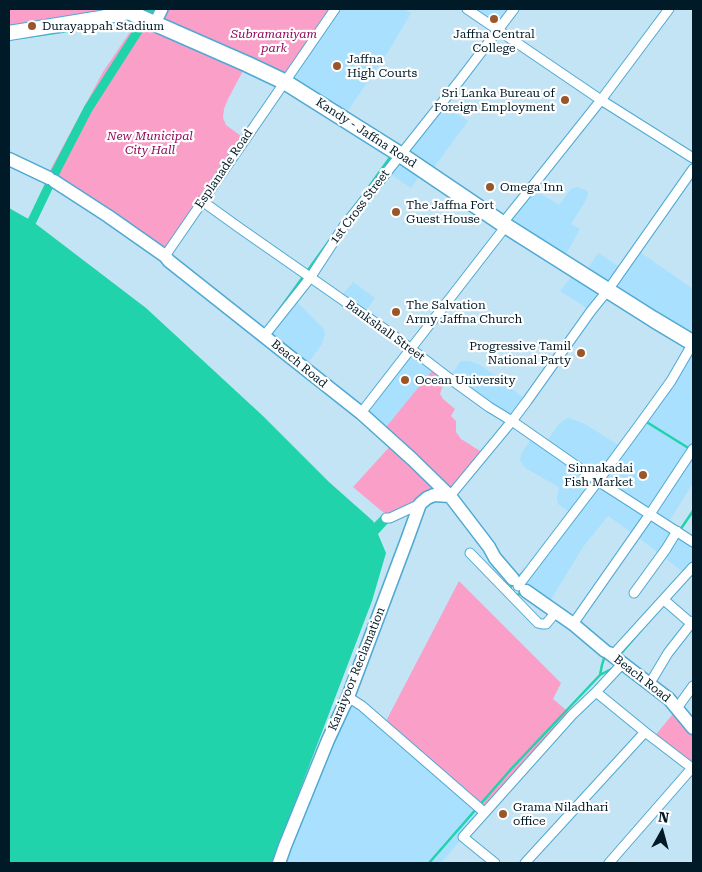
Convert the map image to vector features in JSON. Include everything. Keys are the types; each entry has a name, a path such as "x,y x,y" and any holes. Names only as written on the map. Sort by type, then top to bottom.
{"highway":[{"name":"Kandy - Jaffna Road","path":"130,10 285,82 401,155 504,225 693,343"}],"main road":[{"name":"Kandy - Jaffna Road","path":"9,33 86,21 130,10"},
{"name":"Beach Road","path":"9,159 52,179 165,256 360,413 450,496 489,547 495,558 520,586 573,624 612,656 651,680 693,728"},
{"path":"420,504 434,495 450,496"},
{"name":"Karaiyoor Reclamation","path":"278,863 328,740 348,697 420,504"}],"street":[{"path":"155,23 162,9"},
{"name":"Esplanade Road","path":"165,256 334,9"},
{"path":"467,9 601,100 693,158"},
{"name":"1st Cross Street","path":"264,336 310,278 344,226 514,9"},
{"path":"360,413 669,9"},
{"path":"450,496 512,421 608,290 693,169"},
{"name":"Bankshall Street","path":"202,201 410,348 467,392 598,481 693,542"},
{"path":"520,586 671,381 693,343"},
{"path":"573,624 693,449"},
{"path":"386,518 390,518 420,504"},
{"path":"634,593 677,531"},
{"path":"470,552 538,623 546,624 556,612"},
{"path":"495,863 462,837 572,715 596,692 612,656 693,567"},
{"path":"651,680 668,653 693,623 664,600"},
{"path":"680,704 693,686"},
{"path":"596,692 693,768 608,863"},
{"path":"348,697 362,706 484,812"},
{"path":"526,863 645,732"}],"shaded area":[{"name":"Jaffna High Courts","path":"335,9 403,9 411,13 389,50 343,118 285,82"},
{"name":"Jaffna Central College","path":"467,9 514,9 499,30"},
{"path":"440,104 468,121 429,174 423,170 411,188 387,172"},
{"path":"577,187 588,192 588,195 571,224 580,229 562,261 502,224 531,188 559,205 571,189"},
{"path":"9,208 32,221 146,308 263,416 329,482 374,523 382,515 389,522 378,534 386,553 372,601 272,863 9,863"},
{"path":"637,250 693,289 693,483 667,525 693,542 693,567 687,575 608,516 583,547 547,606 518,586 573,514 558,504 559,488 527,469 520,461 521,454 533,436 545,444 558,425 568,418 585,424 623,448 691,346 609,290 591,311 560,291 577,270 584,274 598,253 623,269"},
{"path":"353,282 375,298 363,315 339,298"},
{"path":"294,299 324,329 325,334 322,344 304,368 264,336"},
{"name":"Ocean University","path":"410,348 435,367 382,432 361,413"},
{"path":"461,361 478,364 527,401 512,421 449,378"},
{"path":"347,696 484,812 441,863 277,863"}],"green space":[{"name":"Durayappah Stadium","path":"9,9 130,9 9,33"},
{"name":"New Municipal City Hall","path":"162,9 335,9 285,82 247,64 228,99 223,118 226,125 245,139 165,256 47,176 103,72 140,17 155,23"},
{"path":"435,367 449,378 443,385 440,394 455,409 451,416 456,421 456,432 461,439 485,454 450,496 390,518 353,487 393,443 382,432"},
{"path":"459,581 561,683 553,699 572,715 484,812 384,725"},
{"path":"677,709 693,728 693,769 653,738"}],"waterway":[{"path":"32,221 88,109 151,9"},
{"path":"20,38 91,26"},
{"path":"358,202 391,156"},
{"path":"271,321 329,241"},
{"path":"645,421 690,450"},
{"path":"680,530 693,511"},
{"path":"517,579 525,570"},
{"path":"513,583 510,588 512,592 518,595 522,591"},
{"path":"619,656 643,628"},
{"path":"600,675 605,655"},
{"path":"429,863 512,768 600,675 615,667"}],"place":[{"name":"Jaffna Central College","path":"494,19"},
{"name":"Durayappah Stadium","path":"32,26"},
{"name":"Jaffna High Courts","path":"337,66"},
{"name":"Sri Lanka Bureau of Foreign Employment","path":"565,100"},
{"name":"Omega Inn","path":"490,187"},
{"name":"The Jaffna Fort Guest House","path":"396,212"},
{"name":"The Salvation Army Jaffna Church","path":"396,312"},
{"name":"Progressive Tamil National Party","path":"581,353"},
{"name":"Ocean University","path":"405,380"},
{"name":"Sinnakadai Fish Market","path":"643,475"},
{"name":"Grama Niladhari office","path":"503,814"}],"park label":[{"name":"Subramaniyam park","path":"274,41"}]}
